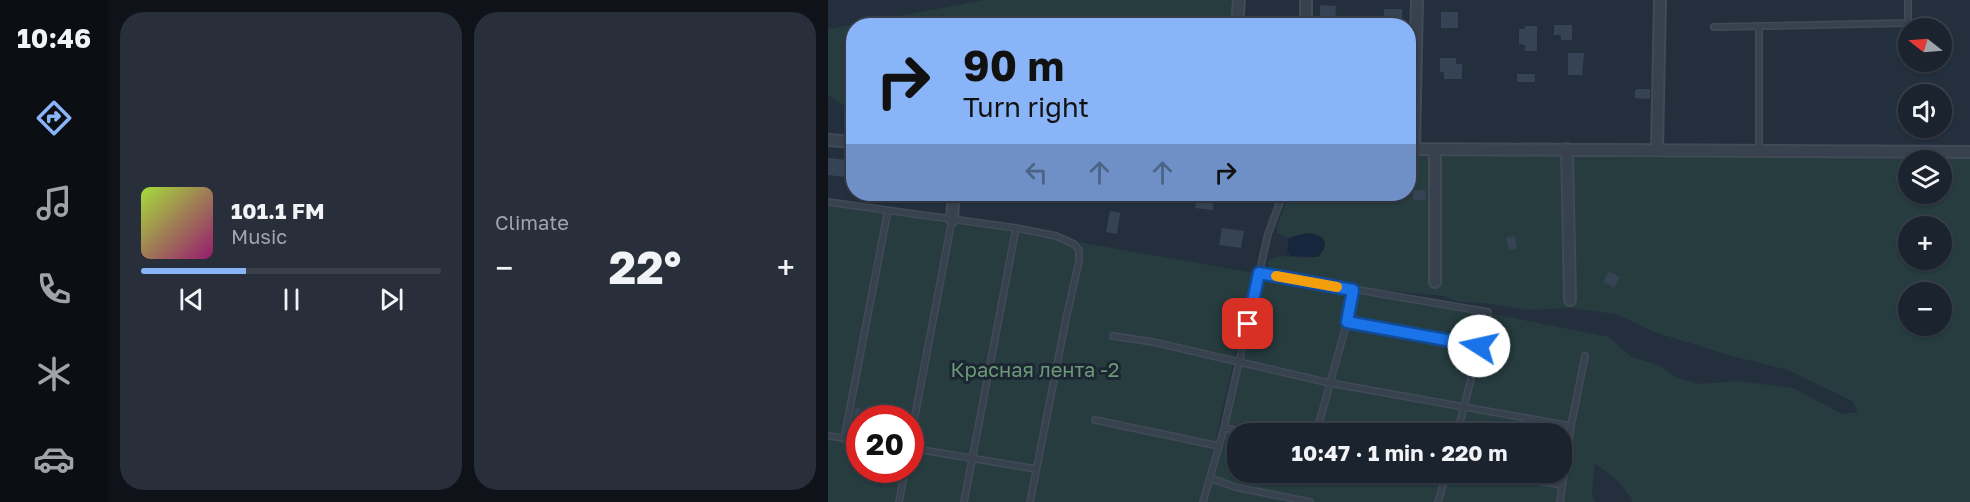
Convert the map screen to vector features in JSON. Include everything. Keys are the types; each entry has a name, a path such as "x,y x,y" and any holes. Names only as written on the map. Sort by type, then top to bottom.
{"street":[{"path":"1238,18 1239,0"},
{"path":"1306,0 1306,18"},
{"path":"1416,0 1416,18"},
{"path":"1657,149 1660,0"},
{"path":"828,140 846,141"},
{"path":"1416,149 1970,152"},
{"path":"1435,149 1435,282"},
{"path":"1567,149 1570,300"},
{"path":"951,201 952,220"}],"lane":[{"path":"1714,27 1908,23 1908,0"},
{"path":"1759,26 1759,150"},
{"path":"1203,502 1224,428 1268,234 1280,201"},
{"path":"828,202 1016,228 1056,236 1074,243 1078,250 1079,261 1030,502"},
{"path":"828,436 844,439 888,210"},
{"path":"917,405 952,220"},
{"path":"964,502 1016,228"},
{"path":"1259,273 1488,312 1460,423"},
{"path":"1319,423 1347,322 1353,290"},
{"path":"1347,322 1479,346"},
{"path":"1113,336 1153,342 1330,383 1555,423"},
{"path":"1572,423 1585,356"},
{"path":"1095,420 1219,446"},
{"path":"924,451 1036,469"},
{"path":"1210,478 1235,487 1310,502"},
{"path":"899,502 903,483"},
{"path":"1438,502 1444,483"},
{"path":"1550,483 1562,485 1560,502"}],"green space":[{"path":"985,0 1234,0 1232,18 888,18"},
{"path":"846,26 846,107 828,95 828,29"},
{"path":"1416,152 1753,154 1898,159 1898,204 1952,204 1952,159 1970,158 1970,502 1632,502 1618,481 1595,463 1592,494 1595,502 1205,502 1259,274 1488,313 1609,337 1631,357 1658,365 1677,378 1701,384 1738,381 1793,388 1842,414 1858,412 1852,401 1788,370 1732,356 1654,332 1616,314 1570,308 1528,310 1485,303 1459,302 1444,296 1362,288 1271,270 1267,263 1279,256 1312,258 1324,250 1325,243 1322,237 1297,235 1289,238 1277,233 1277,226 1286,201 1416,201"},
{"name":"Красная лента -2","path":"828,202 1016,228 1067,240 1254,273 1201,502 828,502"}],"water":[{"path":"1306,233 1317,235 1324,240 1322,252 1318,257 1291,256 1287,250 1289,238"}],"building":[{"path":"1320,5 1336,6 1335,18 1320,18"},
{"path":"1384,9 1402,9 1402,18 1384,18"},
{"path":"1441,12 1458,12 1458,28 1441,28"},
{"path":"1554,25 1572,25 1572,40 1561,40 1561,35 1554,35"},
{"path":"1525,26 1537,26 1537,51 1525,51 1525,45 1519,44 1519,29 1525,29"},
{"path":"1568,53 1584,53 1582,75 1568,75"},
{"path":"1440,58 1456,58 1456,64 1462,64 1462,79 1444,79 1444,72 1440,72"},
{"path":"1517,74 1535,74 1535,82 1517,82"},
{"path":"1637,89 1650,89 1650,99 1635,98"},
{"path":"828,158 846,160 846,177 828,175"},
{"path":"1416,190 1425,190 1426,200 1416,200"},
{"path":"1188,201 1214,201 1213,210 1195,208 1196,202"},
{"path":"1110,211 1120,213 1117,234 1106,232"},
{"path":"1222,228 1244,231 1241,248 1219,245"},
{"path":"1515,236 1517,249 1509,250 1506,238"},
{"path":"1609,271 1620,277 1614,288 1603,282"}],"slow traffic":[{"path":"1276,276 1337,287"}],"route":[{"path":"1248,324 1259,273 1353,290 1347,322 1479,346"}]}
